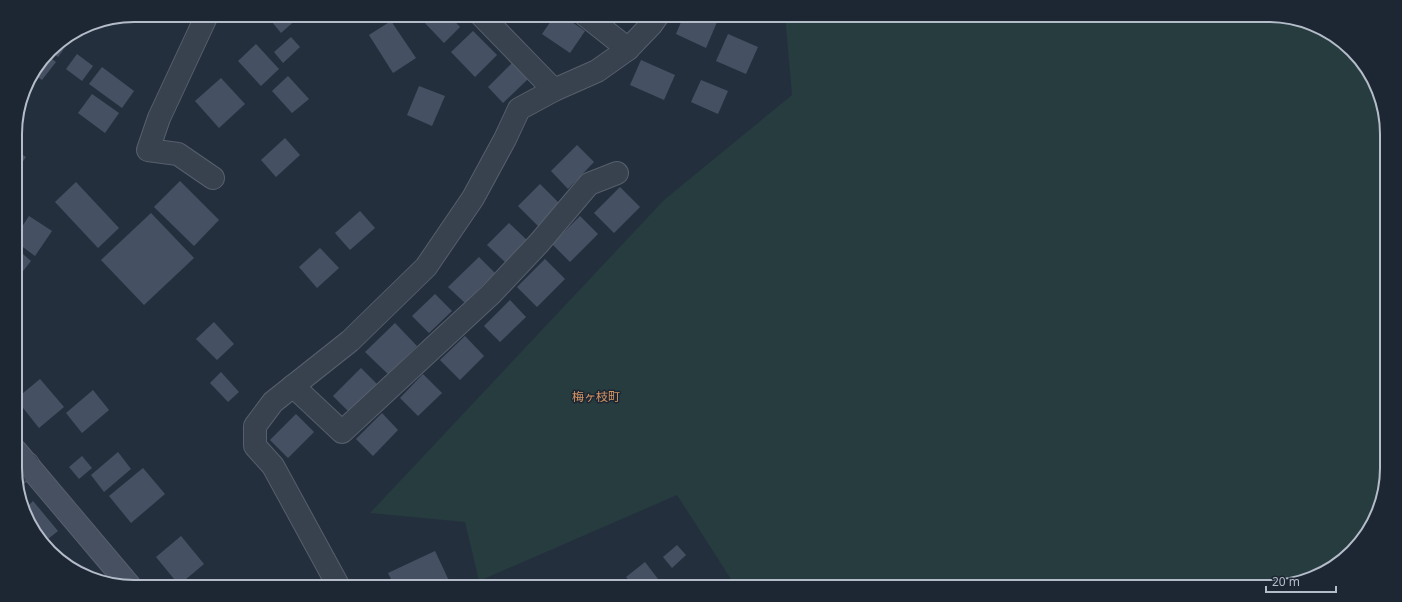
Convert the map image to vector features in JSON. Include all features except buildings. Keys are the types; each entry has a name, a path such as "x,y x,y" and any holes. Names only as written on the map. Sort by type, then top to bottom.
{"street":[{"path":"204,22 159,118 148,150 178,154 213,178"},
{"path":"488,22 554,90"},
{"path":"594,22 628,49"},
{"path":"335,580 273,466 255,446 255,426 273,402 350,341 426,267 473,198 505,139 519,109 554,90 597,71 628,49 653,22"},
{"path":"293,386 342,432 491,294 539,243 589,184 617,173"},
{"path":"22,465 124,580"}],"green space":[{"path":"786,22 1276,22 1311,30 1336,45 1357,66 1372,91 1379,119 1380,134 1380,468 1378,490 1372,511 1357,536 1342,552 1318,568 1290,578 1276,580 732,580 677,495 479,580 465,522 370,513 664,200 792,95"}],"district":[{"name":"梅ヶ枝町","path":"596,397"}]}
